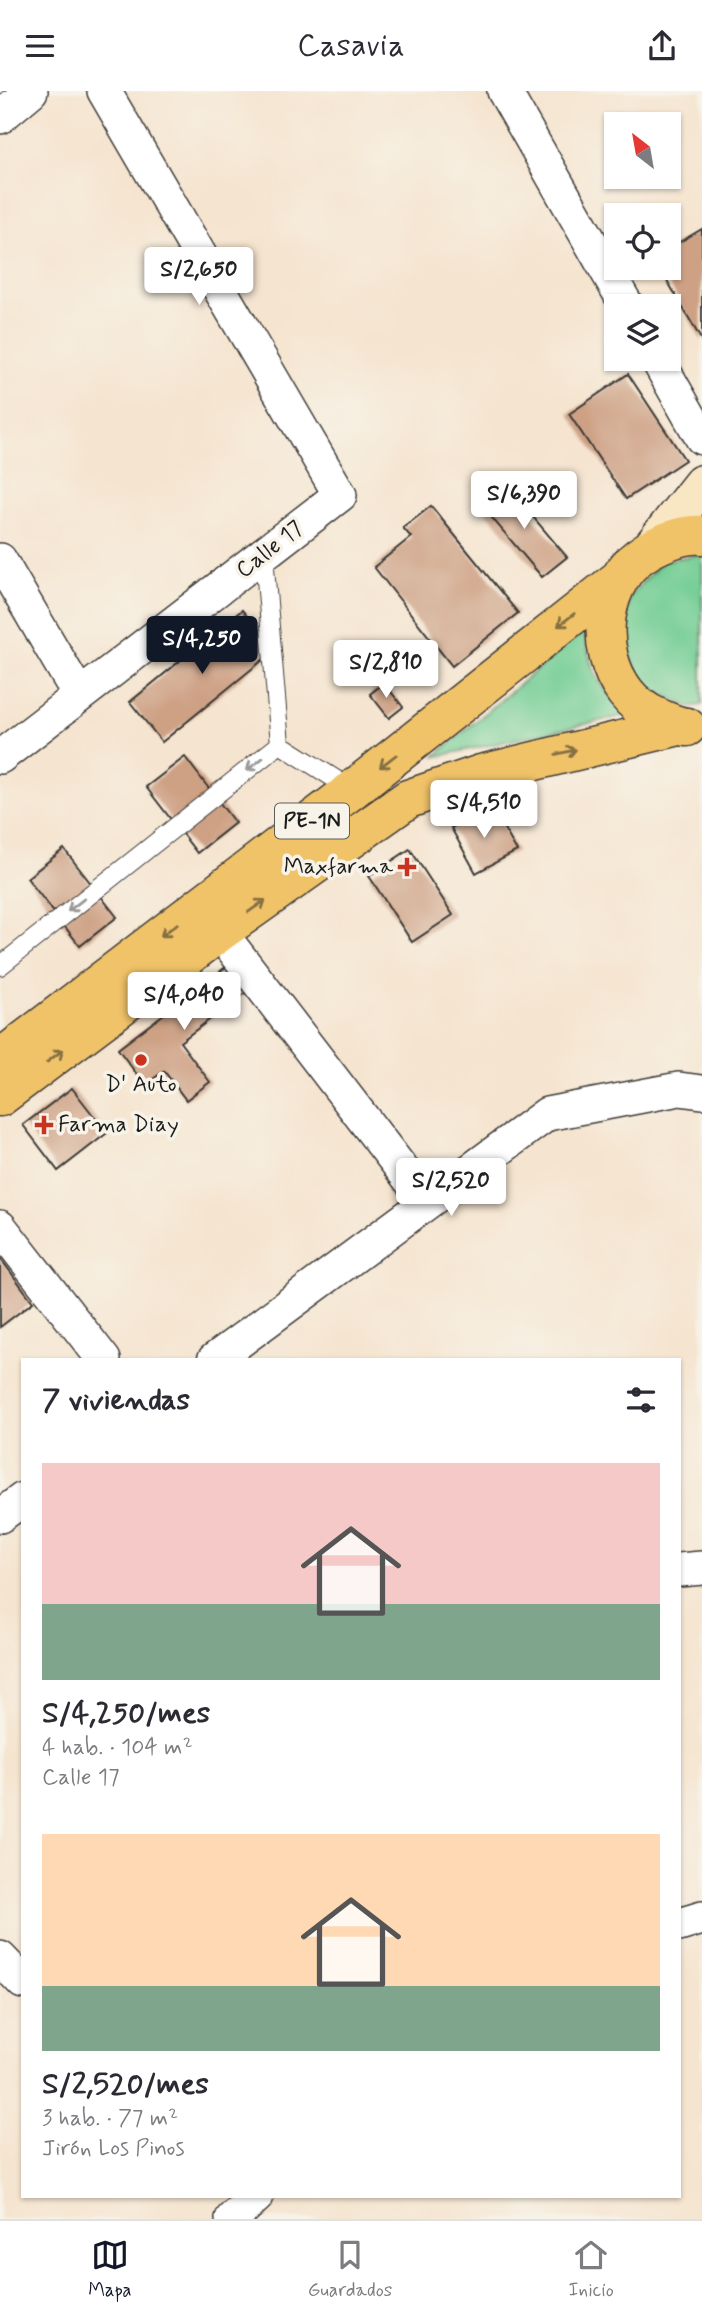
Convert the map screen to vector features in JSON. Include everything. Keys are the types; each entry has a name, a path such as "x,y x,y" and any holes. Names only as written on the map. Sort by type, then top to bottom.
{"highway":[{"name":"PE-1N","path":"0,1059 352,790 620,578 635,560 653,546 690,534 702,535"},
{"name":"PE-1N","path":"620,578 606,613 606,650 619,685 645,711 690,727"},
{"name":"PE-1N","path":"0,1097 220,932 408,799 481,774 690,727"}],"street":[{"path":"0,117 31,91"},
{"name":"Calle 17","path":"0,757 340,495 104,91"},
{"path":"504,91 620,294"},
{"path":"664,371 702,438"},
{"path":"653,546 702,484"},
{"path":"0,560 79,695"},
{"path":"220,932 427,1202"},
{"path":"217,1358 547,1114 678,1089 702,1092"},
{"path":"0,1227 102,1358"},
{"path":"681,1570 702,1568"},
{"path":"681,1924 702,1918"},
{"path":"0,1958 21,1980"}],"lane":[{"path":"264,556 280,744"},
{"path":"280,744 386,814"},
{"path":"0,965 280,744"}],"green space":[{"path":"702,554 702,705 689,707 646,686 623,644 630,596 663,561"},
{"path":"584,630 589,657 597,677 627,715 434,757"}],"building":[{"path":"702,229 702,341 681,304 681,294 675,294 667,280 681,280 681,241"},
{"path":"628,374 685,460 626,499 569,414"},
{"path":"506,485 567,557 542,577 481,505"},
{"path":"431,506 518,613 452,666 374,567 411,537 403,528"},
{"path":"242,610 275,650 162,742 130,702"},
{"path":"384,683 403,707 389,718 370,694"},
{"path":"185,757 235,823 197,853 146,787"},
{"path":"491,806 517,851 476,873 451,828"},
{"path":"64,849 117,917 80,946 27,878"},
{"path":"410,849 453,915 412,942 369,876"},
{"path":"235,960 254,986 180,1042 210,1082 186,1100 164,1071 145,1085 118,1049"},
{"path":"72,1088 107,1133 58,1171 23,1125"},
{"path":"0,1258 33,1302 0,1327"}],"place":[{"name":"Maxfarma","path":"407,867"},
{"name":"D' Auto","path":"141,1060"},
{"name":"Farma Diay","path":"44,1125"}]}
